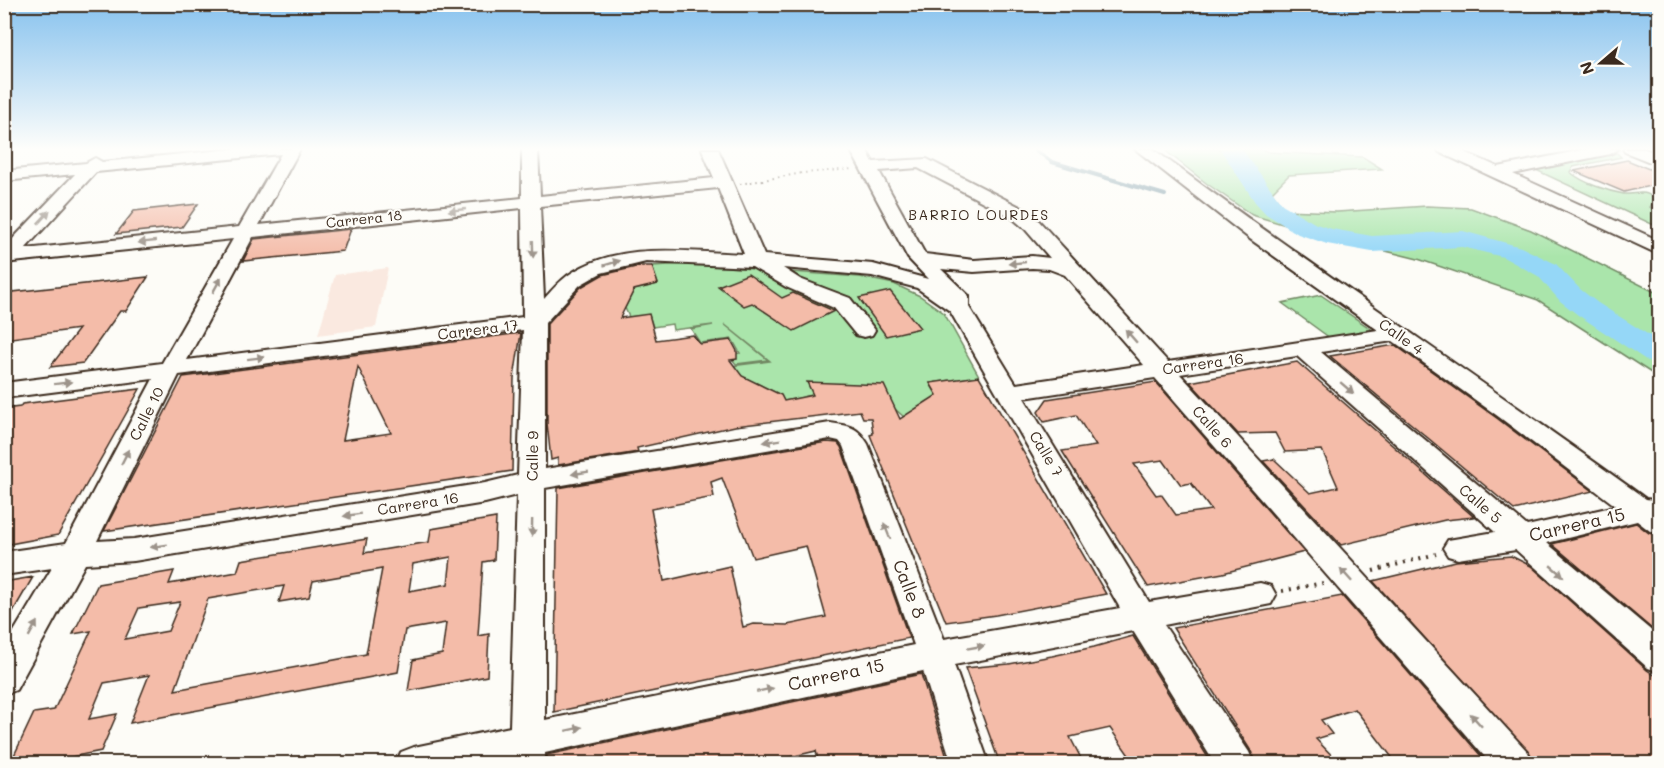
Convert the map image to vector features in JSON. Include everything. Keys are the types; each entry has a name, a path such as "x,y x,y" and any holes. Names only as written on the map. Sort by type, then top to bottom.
{"street":[{"path":"6,258 74,185"},
{"name":"Calle 10","path":"4,680 76,553 170,369 273,185"},
{"name":"Calle 9","path":"527,751 533,481 534,322 531,185"},
{"name":"Carrera 18","path":"6,258 697,185"},
{"path":"725,185 757,261 793,283 837,300 864,330"},
{"name":"Calle 7","path":"877,185 918,258 958,296 958,307 1142,618 1236,764"},
{"name":"Calle 6","path":"963,185 1016,212 1032,225 1515,764"},
{"name":"Calle 4","path":"1191,185 1396,334 1653,513"},
{"path":"1531,185 1659,249"},
{"path":"1536,185 1659,238"},
{"name":"Carrera 17","path":"4,391 534,322 573,281 594,269 630,258 666,256 810,263 890,273 924,284 958,307"},
{"path":"918,258 952,266 993,266 1045,261 1073,271"},
{"name":"Carrera 16","path":"1010,393 1396,334"},
{"name":"Calle 5","path":"1303,349 1659,658"},
{"name":"Carrera 16","path":"4,564 76,553 146,548 484,494 533,481 830,431"},
{"name":"Calle 8","path":"830,431 847,434 855,444 934,655 971,764"},
{"name":"Carrera 15","path":"1458,548 1520,539 1653,513"},
{"name":"Carrera 15","path":"414,764 527,751 934,655 1260,595"}],"shaded area":[{"path":"388,268 376,327 318,335 335,275"}],"green space":[{"path":"1209,185 1279,185 1272,192 1285,210 1337,212 1427,206 1471,208 1531,230 1659,294 1659,378 1538,300 1418,259 1309,232 1252,215"},
{"path":"1568,185 1593,185 1624,194 1648,194 1655,200 1650,207 1659,214 1659,226"},
{"path":"686,264 860,277 894,284 920,296 944,313 979,376 930,383 946,412 928,401 904,417 896,410 813,395 784,401 781,395 723,367 770,361 724,324 768,360 736,364 728,354 740,353 732,339 700,343 691,329 713,325 673,330 672,324 653,327 649,315 629,317 625,308 634,290 658,284 652,266"},
{"path":"1321,295 1371,329 1330,338 1282,303"}],"building":[{"path":"1607,185 1655,185 1624,192"},
{"path":"198,204 182,227 116,234 134,211"},
{"path":"351,229 343,251 243,261 254,239"},
{"path":"640,266 652,266 658,284 634,290 620,318 649,314 656,340 693,335 700,344 731,340 737,351 737,359 730,360 742,376 781,395 784,401 813,395 807,382 884,385 900,419 937,395 930,383 979,376 1106,594 946,622 870,435 873,434 871,418 863,418 860,411 735,426 637,448 638,452 558,465 558,458 551,460 547,423 547,324 581,287 602,275"},
{"path":"748,274 782,298 793,293 834,311 794,331 752,303 744,306 718,286"},
{"path":"148,277 126,311 120,311 83,363 50,367 79,329 4,339 4,293"},
{"path":"890,291 920,328 886,336 859,298"},
{"path":"521,333 514,378 512,471 104,531 183,377","holes":["358,367 391,433 343,440"]},
{"path":"1395,345 1593,491 1514,510 1330,356"},
{"path":"1297,362 1474,517 1445,520 1341,545 1263,461 1274,459 1310,493 1338,487 1322,450 1285,452 1275,433 1238,434 1190,382"},
{"path":"1156,382 1304,552 1223,573 1148,587 1062,451 1096,446 1076,415 1044,422 1038,412 1047,399","holes":["1163,460 1181,485 1191,483 1211,510 1176,515 1161,494 1156,495 1134,464"]},
{"path":"140,389 58,535 4,545 4,409 20,407 22,404"},
{"path":"827,442 838,443 909,638 554,712 558,488","holes":["722,478 753,558 806,546 826,617 787,625 754,624 743,627 730,566 664,581 651,509 714,497 711,482"]},
{"path":"496,518 494,560 483,562 478,636 489,634 487,676 408,691 413,660 442,654 446,623 405,630 398,672 130,723 149,675 104,683 89,719 117,714 101,751 36,764 10,764 34,713 54,710 91,631 73,634 98,584 174,571 169,584 237,572 241,560 367,539 364,553 429,542 431,529","holes":["451,557 448,584 409,591 413,564","382,569 366,654 175,690 208,599 284,586 279,602 309,597 313,581","180,602 168,631 125,639 139,608"]},
{"path":"1636,523 1649,533 1659,536 1659,635 1552,544"},
{"path":"1511,556 1531,566 1647,670 1659,678 1659,764 1539,764 1373,581 1456,561"},
{"path":"33,577 4,627 4,582"},
{"path":"1342,596 1488,764 1397,764 1355,709 1321,720 1332,734 1316,739 1340,764 1256,764 1251,751 1173,628"},
{"path":"1133,636 1212,764 1135,764 1110,728 1070,737 1084,764 1000,764 965,668 1009,664 1052,656"},
{"path":"921,674 949,764 819,764 816,751 761,764 547,764 547,755"}],"waterway":[{"path":"1130,185 1165,195"},
{"path":"1257,185 1263,197 1274,209 1307,229 1327,236 1372,244 1463,239 1512,252 1547,270 1570,295 1588,309 1660,356"}],"district":[{"name":"BARRIO LOURDES","path":"979,215"}]}
